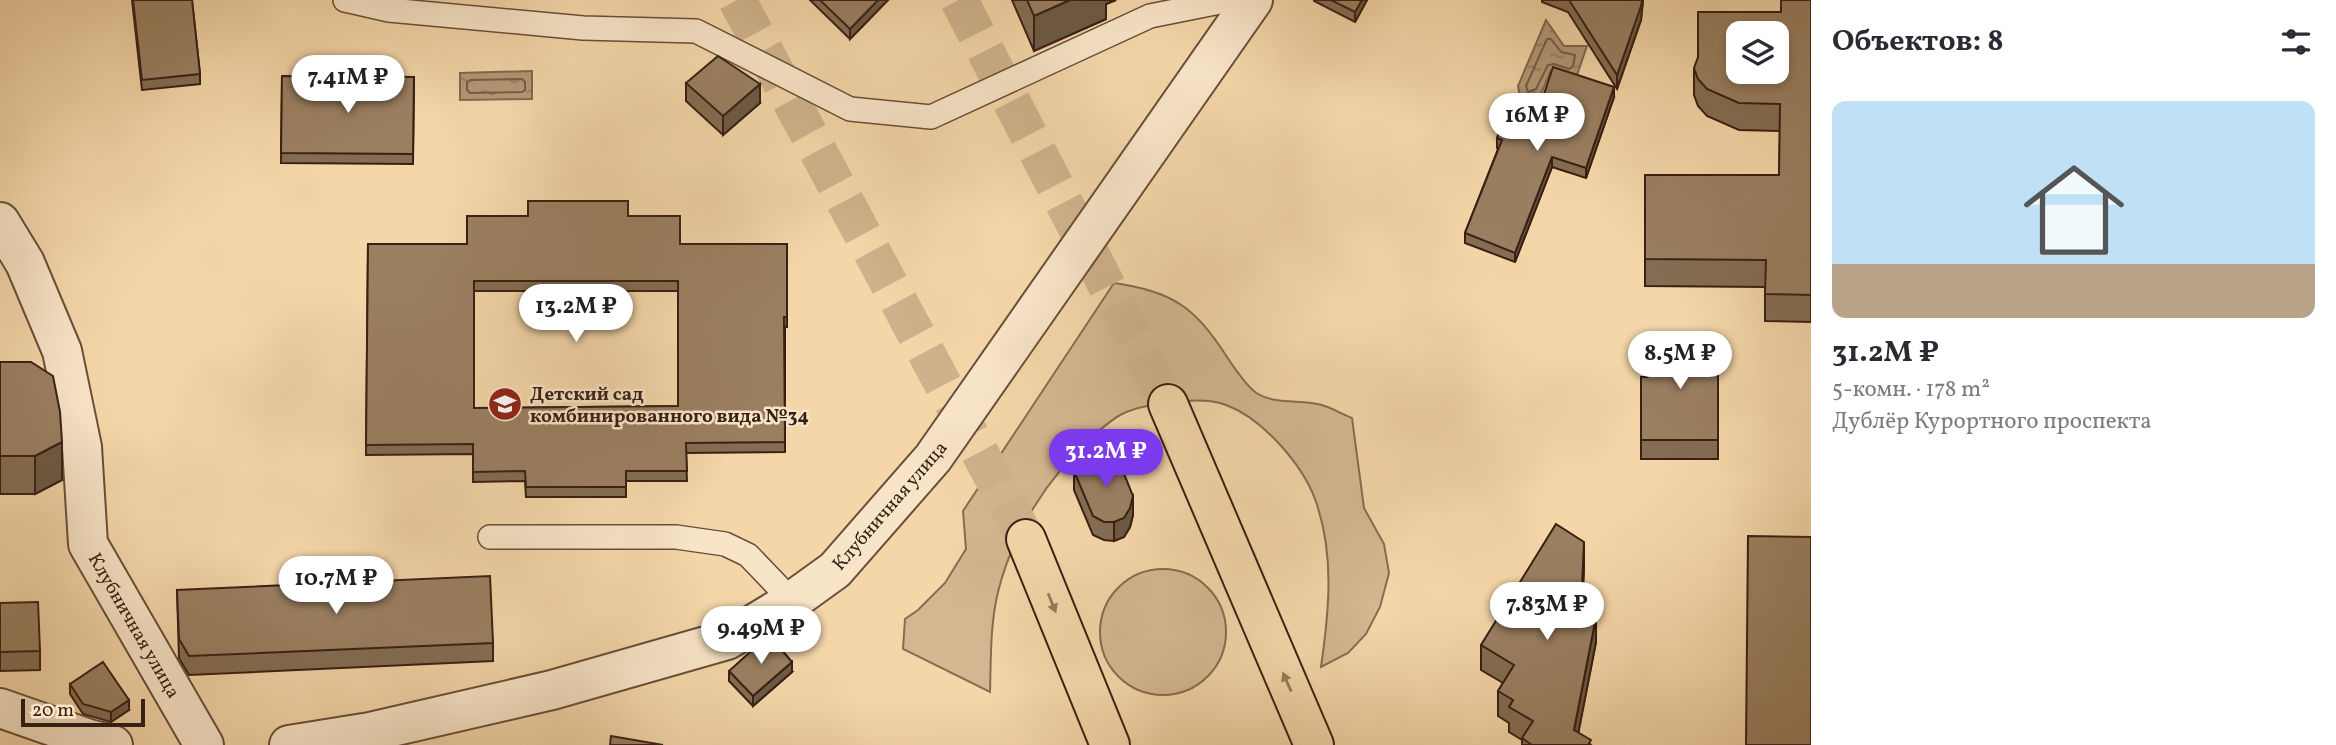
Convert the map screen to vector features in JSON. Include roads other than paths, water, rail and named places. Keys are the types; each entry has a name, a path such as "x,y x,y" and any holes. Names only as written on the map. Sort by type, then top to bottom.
{"main road":[{"path":"1168,404 1314,745"},
{"path":"1026,540 1110,745"}],"street":[{"name":"Клубничная улица","path":"289,745 373,738 727,640 792,601 835,570 933,458 1253,0"},
{"name":"Клубничная улица","path":"0,222 25,263 62,351 82,447 88,544 204,745"},
{"path":"0,708 113,745"}],"lane":[{"path":"345,0 389,10 583,28 696,31 850,110 931,117 1150,16 1230,0"},
{"path":"489,537 676,537 725,544 748,555 792,601"}],"water":[{"path":"1546,20 1564,46 1587,46 1576,78 1551,70 1541,94 1530,100 1520,96 1518,86"},
{"path":"532,71 532,99 460,100 460,73"}],"tunnel":[{"path":"737,0 1026,539"},
{"path":"959,0 1168,404"}],"place":[{"name":"Детский сад комбинированного вида №34","path":"505,404"}]}
